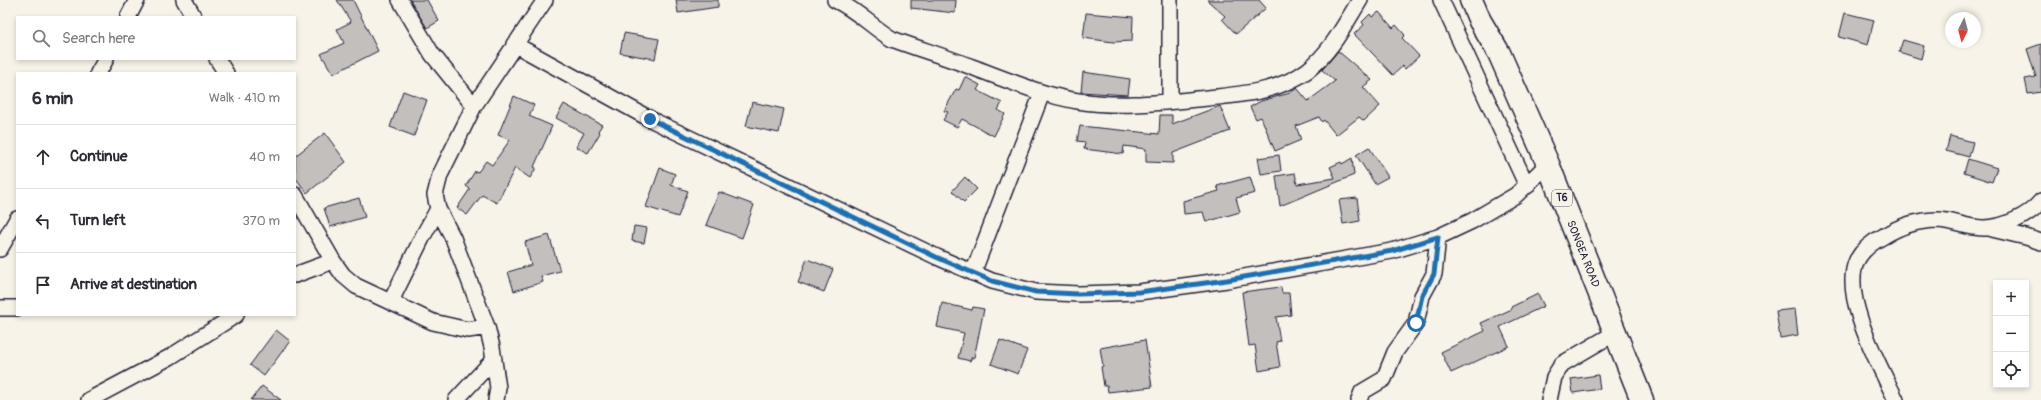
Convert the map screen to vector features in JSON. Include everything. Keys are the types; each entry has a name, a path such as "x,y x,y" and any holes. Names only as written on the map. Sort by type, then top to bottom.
{"highway":[{"name":"SONGEA ROAD","path":"1472,0 1480,21 1499,54 1548,164 1587,258 1642,400"}],"street":[{"path":"129,16 137,0"},
{"path":"184,0 193,16"},
{"path":"400,0 432,54 474,106"},
{"path":"496,400 498,388 494,359 487,327 453,238 438,209 436,195 440,174 474,106 544,0"},
{"path":"836,0 855,12 875,29 892,40 1042,92 1079,101 1104,104 1170,101 1259,91 1278,86 1294,79 1309,69 1325,53 1360,0"},
{"path":"1170,0 1170,101"},
{"path":"1441,0 1527,186"},
{"path":"514,44 650,119 936,257 992,281 1036,292 1078,294 1139,292 1227,280 1392,251 1438,237 1472,221 1516,195 1548,164"},
{"path":"99,72 105,60"},
{"path":"218,60 225,72"},
{"path":"973,273 1042,92"},
{"path":"296,197 343,276 356,286 433,322 468,330 487,327"},
{"path":"1985,228 2009,223 2036,207 2041,201"},
{"path":"391,302 423,236 438,209"},
{"path":"1896,400 1864,330 1856,306 1853,290 1857,260 1874,241 1901,226 1939,220 1985,228 2026,237 2041,242"},
{"path":"0,249 16,221"},
{"path":"1359,400 1362,392 1384,379 1395,352 1416,323 1422,296 1434,274 1438,237"},
{"path":"296,275 333,261"},
{"path":"0,308 16,308"},
{"path":"89,400 170,357 234,316"},
{"path":"1549,400 1554,378 1562,364 1615,333"},
{"path":"456,400 494,359"}],"building":[{"path":"337,0 353,0 378,51 333,74 321,54 344,43 337,29 351,22"},
{"path":"410,0 427,0 439,21 427,28"},
{"path":"676,0 718,0 718,7 678,13"},
{"path":"911,0 956,0 955,13 911,8"},
{"path":"1207,0 1259,0 1266,8 1236,34 1222,19 1225,16"},
{"path":"1379,12 1393,28 1396,25 1405,35 1402,38 1419,56 1405,69 1403,66 1393,75 1354,34 1364,25 1362,22 1370,14 1372,17"},
{"path":"1086,13 1133,17 1132,41 1113,42 1083,38"},
{"path":"1845,13 1874,20 1868,45 1839,37"},
{"path":"624,33 659,39 655,59 620,53"},
{"path":"1903,40 1924,46 1921,59 1899,52"},
{"path":"2041,44 2041,92 2028,94 2025,79 2036,77 2027,49"},
{"path":"1338,51 1372,80 1363,87 1380,106 1364,121 1359,117 1336,135 1324,120 1322,122 1319,117 1296,126 1301,140 1275,151 1261,117 1256,119 1250,107 1261,101 1290,93 1297,88 1308,101 1335,81 1322,70"},
{"path":"1083,72 1130,79 1128,95 1081,92"},
{"path":"965,77 980,85 977,90 1002,103 998,110 1005,114 994,136 962,119 957,127 943,120 948,112 944,111 956,89 959,90"},
{"path":"403,91 427,100 414,136 390,127"},
{"path":"514,96 534,105 529,116 552,126 534,167 536,168 530,178 515,168 497,203 482,195 467,215 457,208 470,189 466,186 475,171 478,172 486,161 492,165 510,140 498,135"},
{"path":"752,102 784,109 779,133 746,126"},
{"path":"564,104 602,125 598,131 600,133 588,153 576,147 584,133 556,118"},
{"path":"1220,106 1230,131 1173,153 1173,163 1146,162 1146,149 1124,146 1123,154 1084,149 1085,142 1077,141 1080,126 1159,134 1160,115 1172,115 1172,124"},
{"path":"325,133 346,162 307,193 296,178 296,155"},
{"path":"1950,136 1973,142 1969,157 1946,151"},
{"path":"1369,147 1388,177 1375,184 1356,155"},
{"path":"1279,155 1281,171 1261,174 1258,158"},
{"path":"1352,158 1354,175 1280,206 1276,176 1295,173 1297,184 1335,178 1330,167 1341,162 1342,164"},
{"path":"1968,159 1997,168 1992,182 1964,173"},
{"path":"660,168 675,174 671,185 688,191 678,217 646,207"},
{"path":"965,177 977,189 964,202 952,191"},
{"path":"1250,177 1255,193 1236,198 1240,212 1206,222 1203,212 1184,214 1183,201 1219,191 1217,186"},
{"path":"719,192 754,205 742,238 706,225"},
{"path":"359,198 365,217 330,227 324,208"},
{"path":"1357,198 1360,221 1343,224 1339,200"},
{"path":"634,226 647,228 644,243 632,241"},
{"path":"549,235 560,271 541,276 543,282 514,291 508,272 531,265 525,242"},
{"path":"807,259 833,269 824,292 798,282"},
{"path":"1281,287 1282,293 1289,293 1291,315 1276,317 1280,341 1276,342 1280,367 1259,371 1255,345 1249,346 1242,292"},
{"path":"1538,294 1544,306 1500,327 1509,346 1451,373 1441,352 1485,331 1481,323 1512,309 1511,307"},
{"path":"942,303 972,310 973,307 984,309 974,358 972,357 970,361 958,358 964,333 937,327"},
{"path":"1795,309 1798,335 1780,338 1776,311"},
{"path":"276,330 290,341 264,376 250,365"},
{"path":"1000,340 1027,350 1018,374 991,364"},
{"path":"1145,340 1152,387 1108,392 1107,386 1104,386 1100,348"},
{"path":"1598,375 1600,389 1573,393 1571,379"},
{"path":"262,386 281,400 251,400"}],"route":[{"path":"650,119 936,257 992,281 1036,292 1078,294 1139,292 1227,280 1392,251 1438,237 1437,259 1434,274 1422,296 1416,323"}]}
